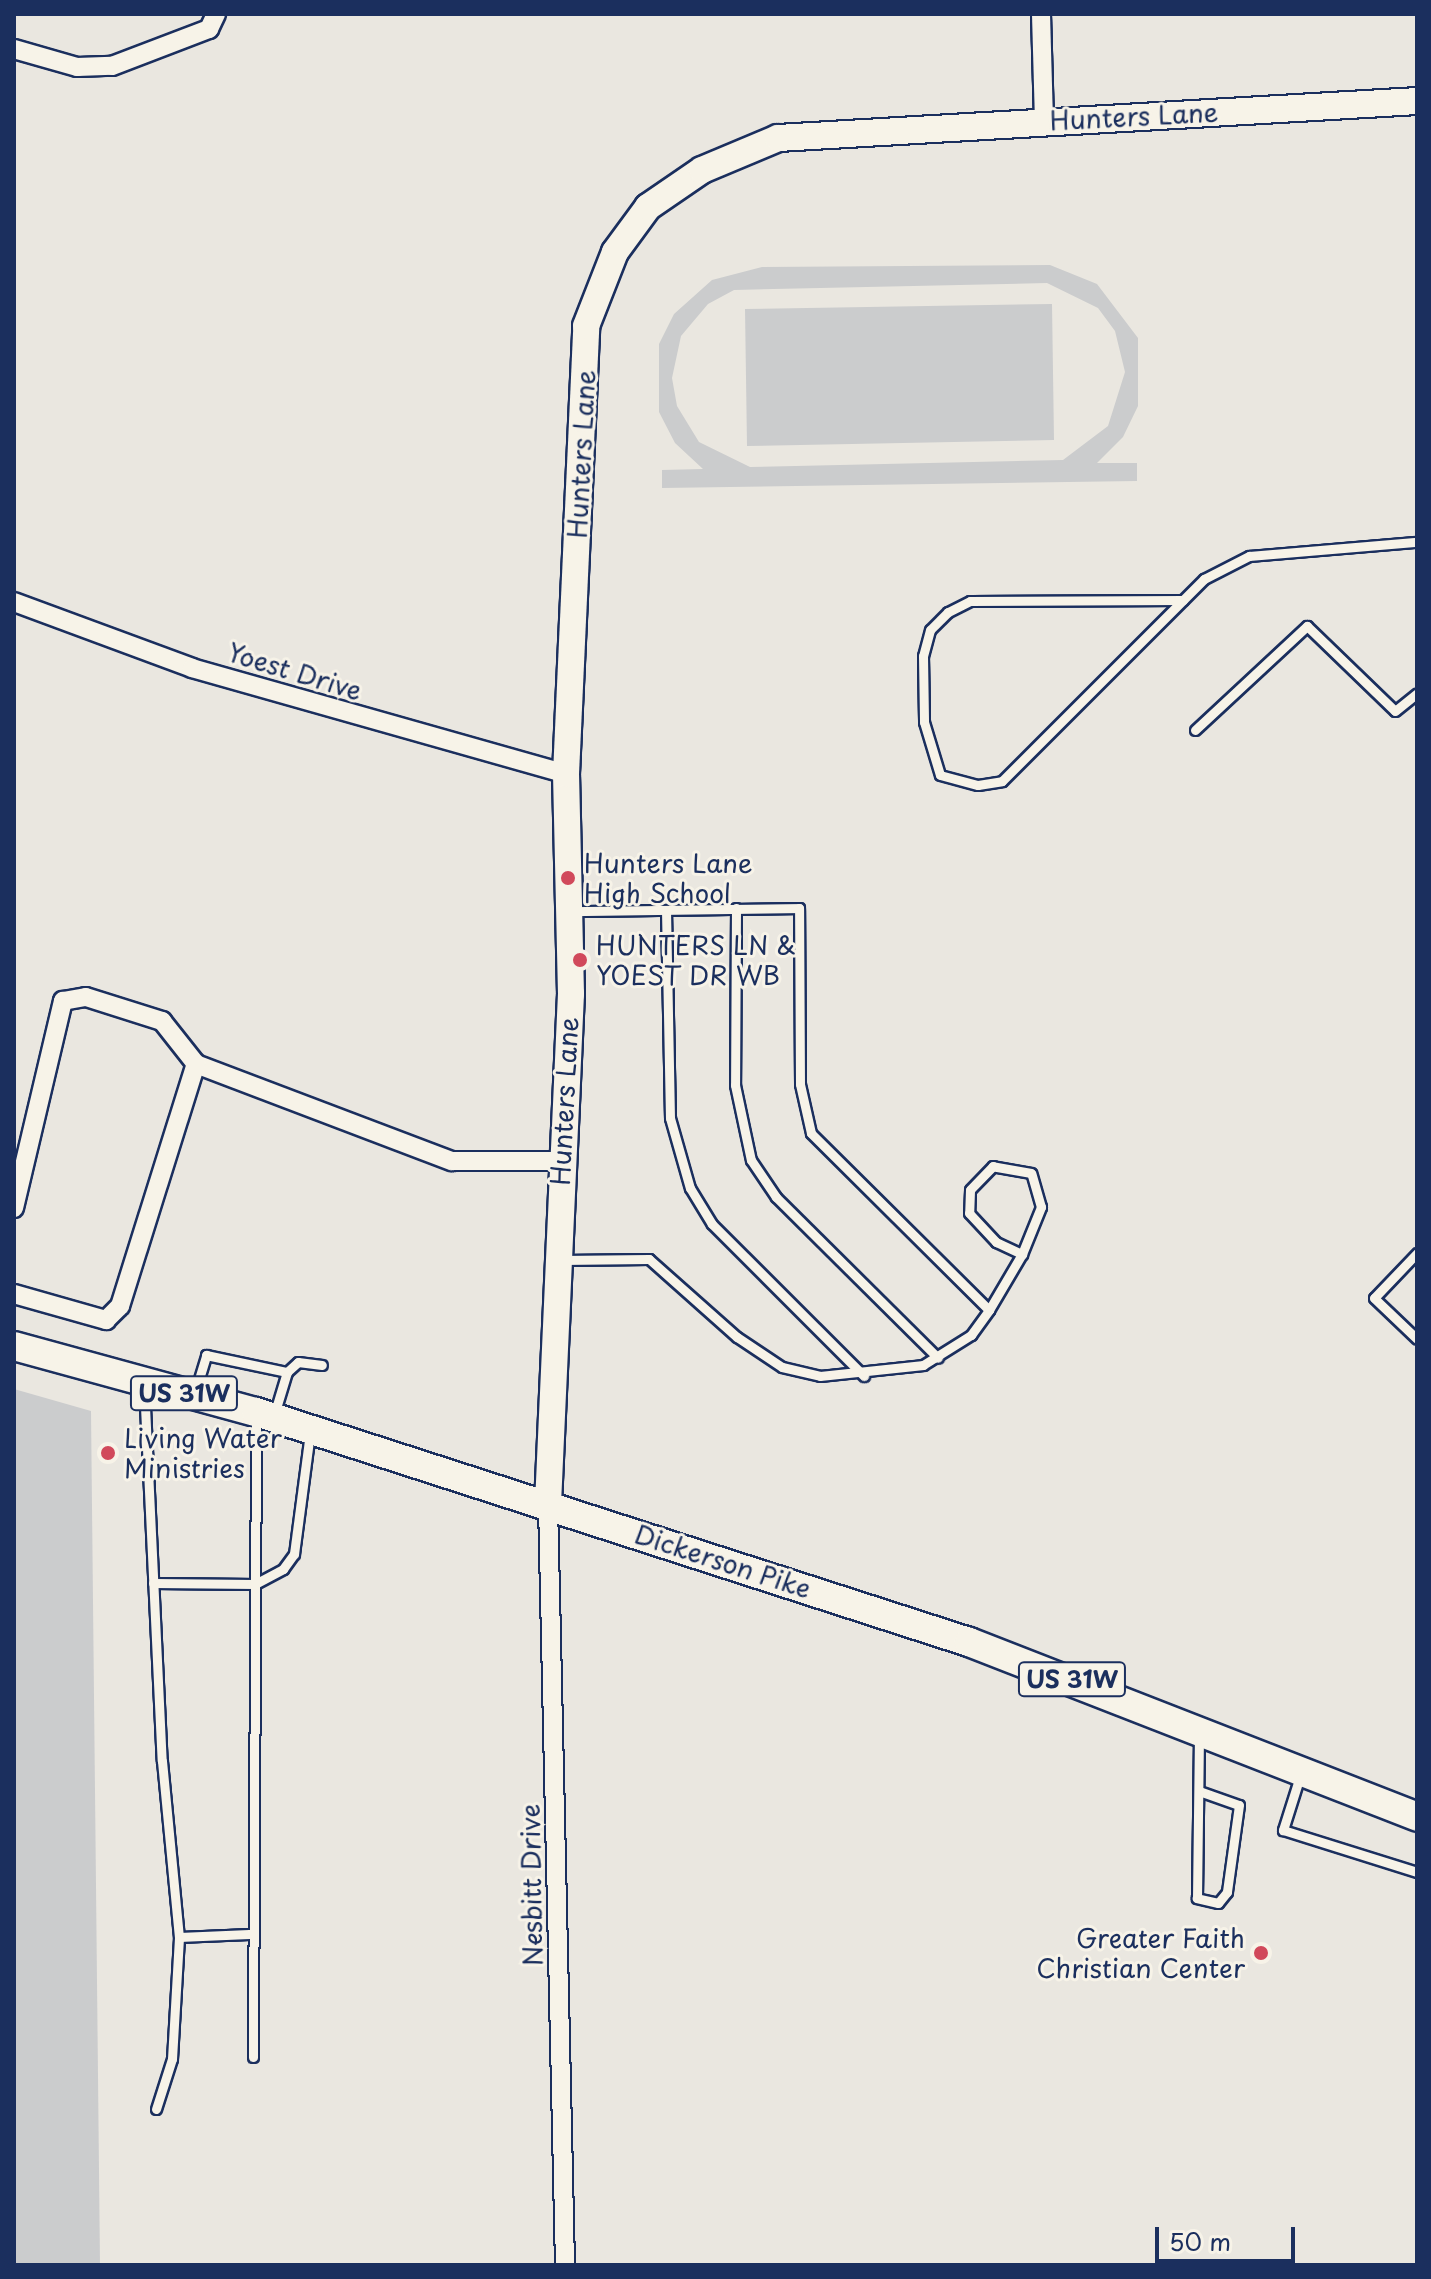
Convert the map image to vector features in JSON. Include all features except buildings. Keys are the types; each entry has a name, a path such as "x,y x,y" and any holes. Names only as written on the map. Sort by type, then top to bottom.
{"main road":[{"name":"Dickerson Pike","path":"14,1346 310,1429 969,1642 1199,1729 1301,1773 1417,1817"}],"street":[{"path":"14,49 77,67 112,66 209,29 216,14"},
{"path":"1041,14 1044,120"},
{"name":"Hunters Lane","path":"548,1504 568,911 566,774 586,326 615,252 659,200 702,170 778,138 1044,120 1417,101"},
{"name":"Yoest Drive","path":"14,602 192,668 566,774"},
{"path":"14,1208 63,1001 86,997 162,1021 196,1064 452,1161 561,1161"},
{"path":"14,1294 106,1320 120,1306 196,1064"},
{"name":"Nesbitt Drive","path":"548,1504 565,2265"}],"lane":[{"path":"1183,600 970,601 948,612 930,630 923,656 924,722 940,775 978,785 1002,781 1183,600 1204,579 1249,556 1417,542"},
{"path":"1195,730 1307,626 1395,711 1417,693"},
{"path":"736,908 735,1085 751,1160 776,1197 938,1358"},
{"path":"568,911 799,908 800,1084 811,1133 989,1310"},
{"path":"666,910 670,1118 690,1188 712,1224 864,1376"},
{"path":"555,1260 649,1259 782,1367 864,1376 938,1358 989,1310 1022,1254 1041,1207 1038,1184 1020,1166 993,1166 970,1190 969,1213 996,1242 1022,1254"},
{"path":"1416,1257 1374,1298 1417,1339"},
{"path":"194,1395 206,1355 287,1372"},
{"path":"253,2057 249,1934 255,1584 264,1415 287,1372 298,1362 322,1365"},
{"path":"143,1382 153,1583 179,1937 172,2059 156,2109"},
{"path":"153,1583 255,1584 283,1569 294,1554 310,1429"},
{"path":"1199,1729 1197,1898 1218,1903 1227,1892 1239,1805 1199,1791"},
{"path":"1301,1773 1283,1830 1417,1872"},
{"path":"179,1937 249,1934"}],"shaded area":[{"path":"1050,265 1097,284 1138,338 1138,406 1123,437 1097,463 1137,463 1137,481 662,488 662,470 703,469 675,443 659,412 659,344 674,314 712,280 762,267","holes":["1047,283 1098,308 1115,331 1125,372 1108,426 1063,460 750,467 699,442 677,406 672,378 681,336 708,304 734,290"]},
{"path":"1052,304 1054,440 747,446 745,309"},
{"path":"14,1389 91,1411 100,2265 14,2265"}],"place":[{"name":"Hunters Lane High School","path":"568,878"},
{"name":"HUNTERS LN & YOEST DR WB","path":"580,960"},
{"name":"Living Water Ministries","path":"108,1453"},
{"name":"Greater Faith Christian Center","path":"1261,1953"}]}
